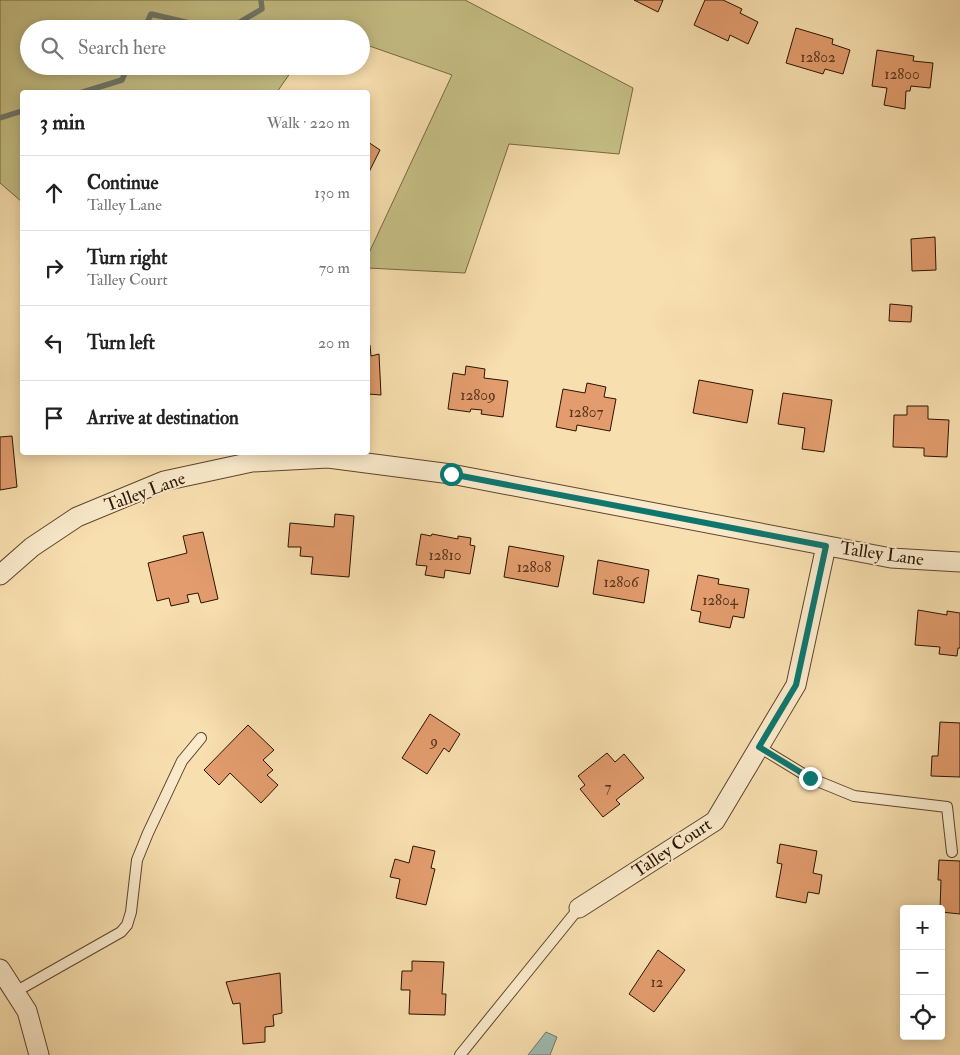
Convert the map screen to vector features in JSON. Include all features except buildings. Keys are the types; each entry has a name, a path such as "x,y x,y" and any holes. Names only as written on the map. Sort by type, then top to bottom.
{"street":[{"name":"Talley Lane","path":"0,575 32,547 77,517 164,481 252,462 328,458 451,474 891,558 960,562"},
{"name":"Talley Court","path":"579,908 715,821 796,685 826,546"},
{"path":"0,969 27,1011 39,1055"}],"lane":[{"path":"15,992 121,932 127,925 131,912 137,860 182,761 201,738"},
{"path":"759,747 810,778 854,796 947,807 952,852"},
{"path":"460,1055 579,908"}],"shaded area":[{"path":"0,0 465,0 633,88 619,154 509,144 465,273 370,268 370,251 452,75 370,46 370,20 20,20 20,75 289,75 278,90 20,90 20,200 0,183"},
{"path":"546,1032 557,1037 550,1055 528,1055"}],"waterway":[{"path":"243,20 262,9 261,0"},
{"path":"148,20 151,14 177,20"},
{"path":"90,90 122,80 124,75"},
{"path":"0,118 20,112"}],"route":[{"path":"451,474 826,546 796,685 759,747 810,778"}]}
